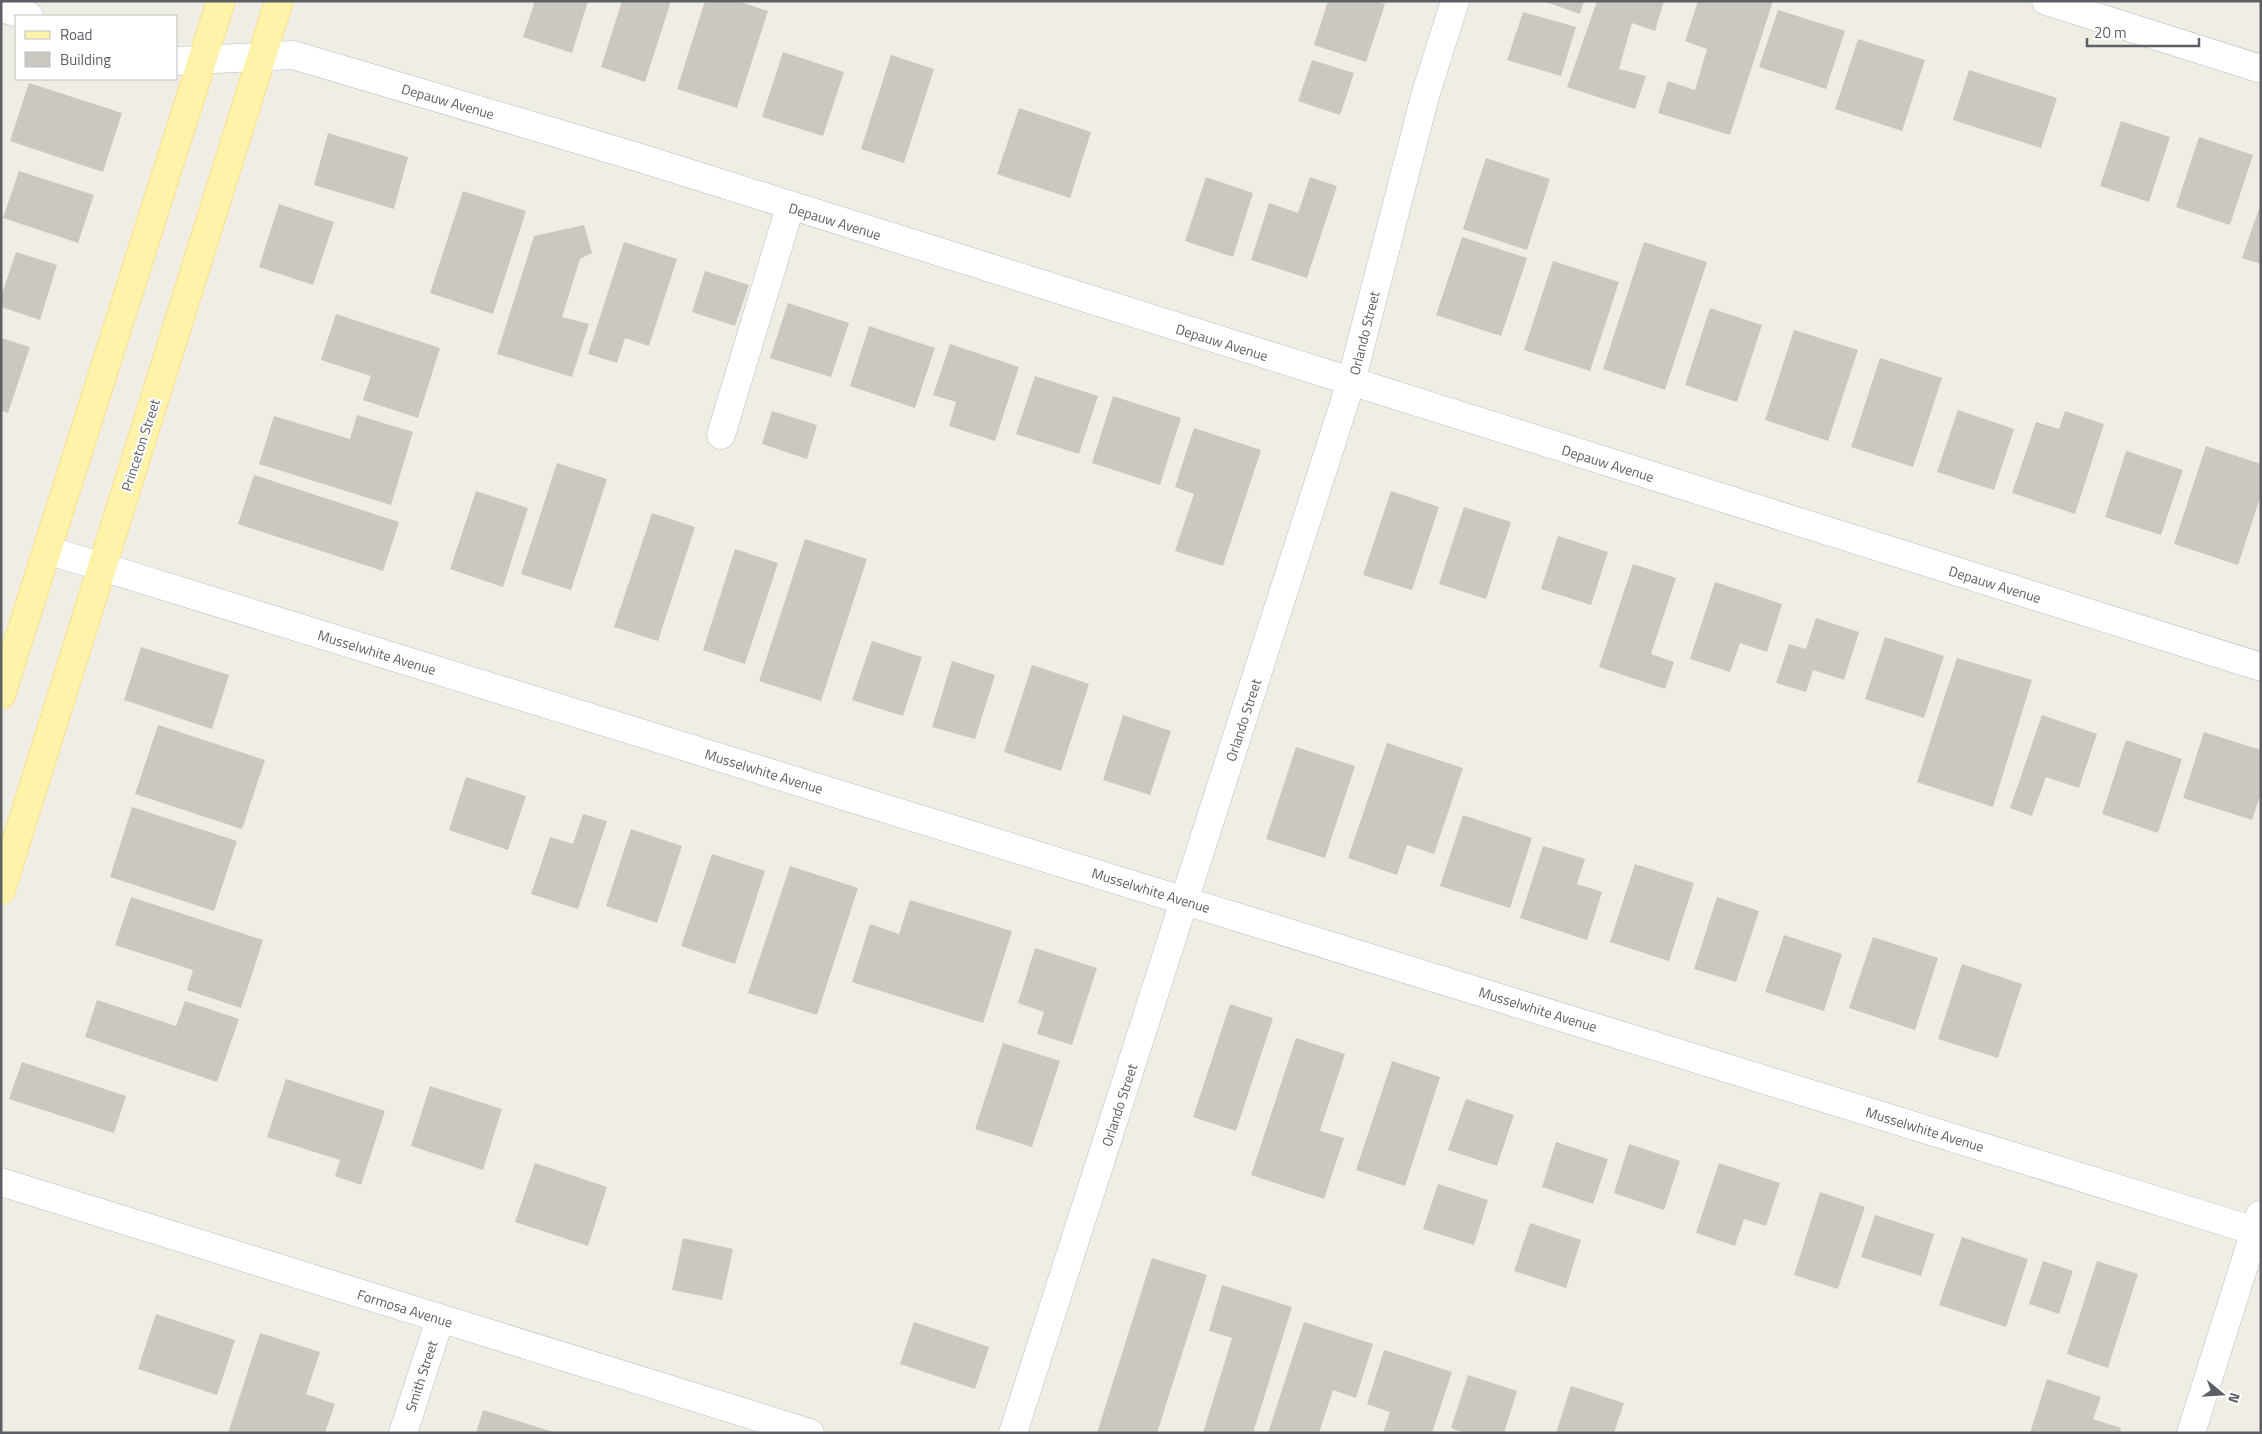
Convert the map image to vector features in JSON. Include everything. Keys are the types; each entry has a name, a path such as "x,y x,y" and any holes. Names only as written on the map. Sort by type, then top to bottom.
{"main road":[{"path":"1,695 221,1"},
{"name":"Princeton Street","path":"1,890 279,1"}],"street":[{"name":"Orlando Street","path":"1013,1433 1351,382 1425,96 1455,1"},
{"path":"2046,1 2261,69"},
{"path":"1,8 26,15"},
{"name":"Depauw Avenue","path":"178,61 293,55 624,153 790,207 2261,667"},
{"path":"721,435 790,207"},
{"name":"Musselwhite Avenue","path":"47,550 1185,900 2258,1222"},
{"name":"Formosa Avenue","path":"1,1182 810,1433"},
{"path":"2191,1433 2258,1222"},
{"name":"Smith Street","path":"403,1433 440,1319"}],"building":[{"path":"535,1 588,1 572,53 523,37"},
{"path":"622,1 671,1 645,82 601,67"},
{"path":"705,1 738,1 768,11 737,108 677,89"},
{"path":"1328,1 1375,1 1385,4 1366,62 1314,45"},
{"path":"1543,1 1584,1 1580,14"},
{"path":"1597,1 1664,1 1655,31 1632,23 1619,69 1646,76 1635,109 1567,87"},
{"path":"1698,1 1773,1 1730,135 1658,113 1668,81 1695,90 1707,49 1685,41"},
{"path":"1778,10 1845,31 1826,89 1759,67"},
{"path":"1523,12 1576,27 1561,76 1507,60"},
{"path":"1858,39 1925,60 1902,131 1835,109"},
{"path":"783,52 844,72 823,136 762,117"},
{"path":"891,55 934,69 904,163 861,149"},
{"path":"1312,60 1354,73 1340,115 1298,101"},
{"path":"1969,70 2057,98 2041,148 1953,120"},
{"path":"29,83 122,113 103,172 10,141"},
{"path":"1019,108 1091,132 1070,198 997,174"},
{"path":"2121,121 2170,137 2149,202 2100,186"},
{"path":"328,133 408,157 394,209 314,185"},
{"path":"2199,137 2253,155 2230,225 2176,207"},
{"path":"1486,158 1550,179 1527,250 1463,229"},
{"path":"19,171 94,195 78,243 3,218"},
{"path":"1206,177 1253,193 1233,257 1185,241"},
{"path":"1310,177 1337,186 1307,278 1251,260 1269,203 1298,213"},
{"path":"463,191 526,211 493,314 430,293"},
{"path":"2261,203 2261,264 2242,258"},
{"path":"279,204 334,222 313,285 259,267"},
{"path":"584,225 592,253 580,259 562,317 589,324 572,377 497,354 534,236"},
{"path":"1462,237 1527,258 1501,336 1436,315"},
{"path":"624,242 677,259 649,346 625,338 617,363 588,354"},
{"path":"1644,242 1707,262 1665,390 1603,369"},
{"path":"16,252 57,265 40,320 1,307 1,297"},
{"path":"1553,261 1619,282 1590,371 1524,350"},
{"path":"705,271 749,285 735,326 692,312"},
{"path":"788,303 849,323 831,377 770,358"},
{"path":"1710,308 1762,325 1737,402 1685,385"},
{"path":"336,314 440,348 418,418 363,400 371,376 321,360"},
{"path":"869,326 935,348 915,408 850,386"},
{"path":"1794,330 1858,350 1828,441 1765,420"},
{"path":"1,338 30,347 8,413 1,411"},
{"path":"950,344 1019,367 995,441 949,426 956,402 933,395"},
{"path":"1880,358 1942,378 1913,467 1851,447"},
{"path":"1035,376 1098,396 1079,454 1016,434"},
{"path":"1113,396 1181,418 1160,485 1092,463"},
{"path":"1958,410 2014,429 1994,490 1937,472"},
{"path":"772,411 817,425 807,459 762,444"},
{"path":"2065,411 2104,424 2075,514 2012,493 2036,422 2059,429"},
{"path":"357,415 413,432 391,505 259,464 274,416 350,439"},
{"path":"1194,428 1261,450 1223,566 1175,551 1194,494 1175,487"},
{"path":"2206,446 2261,464 2261,495 2238,565 2174,544"},
{"path":"2126,451 2183,470 2161,535 2105,517"},
{"path":"557,463 607,479 571,590 521,574"},
{"path":"254,475 399,522 383,571 238,524"},
{"path":"476,491 528,508 503,587 450,569"},
{"path":"1391,491 1439,507 1412,590 1363,575"},
{"path":"1464,507 1511,522 1486,599 1439,584"},
{"path":"652,513 695,527 658,641 614,627"},
{"path":"1558,536 1608,552 1591,605 1541,589"},
{"path":"805,539 867,559 821,701 759,681"},
{"path":"735,549 778,563 745,664 703,650"},
{"path":"1633,564 1676,578 1651,654 1674,662 1665,689 1599,667"},
{"path":"1715,582 1782,604 1767,652 1740,643 1730,672 1690,659"},
{"path":"1816,618 1859,632 1844,680 1813,670 1806,692 1776,683 1789,644 1806,649"},
{"path":"1885,637 1944,656 1924,718 1865,699"},
{"path":"872,641 922,657 903,716 852,700"},
{"path":"141,647 229,675 212,729 124,700"},
{"path":"1957,658 2032,680 1993,807 1917,782"},
{"path":"952,661 995,675 975,739 932,727"},
{"path":"1032,665 1089,684 1061,771 1004,752"},
{"path":"1123,715 1171,731 1150,795 1103,780"},
{"path":"2042,715 2097,734 2079,788 2046,777 2032,816 2010,808"},
{"path":"158,725 265,760 242,829 135,794"},
{"path":"2204,732 2261,750 2261,793 2252,820 2183,798"},
{"path":"2126,740 2182,759 2158,833 2102,814"},
{"path":"1387,743 1463,768 1434,854 1407,845 1397,875 1348,858"},
{"path":"1296,747 1355,766 1325,858 1266,839"},
{"path":"466,777 526,796 508,850 449,830"},
{"path":"132,807 237,841 214,911 110,877"},
{"path":"583,814 607,821 578,909 531,894 550,837 573,844"},
{"path":"1463,815 1532,838 1510,908 1440,886"},
{"path":"631,829 682,846 657,923 606,906"},
{"path":"1543,846 1585,859 1577,884 1602,892 1587,940 1520,918"},
{"path":"712,854 765,871 735,964 681,946"},
{"path":"1635,864 1694,883 1669,961 1610,942"},
{"path":"790,866 858,888 817,1015 748,993"},
{"path":"131,897 263,940 241,1008 187,990 193,970 115,945"},
{"path":"1717,897 1759,911 1736,982 1694,969"},
{"path":"910,900 1012,931 983,1023 852,982 870,924 899,934"},
{"path":"1784,935 1842,954 1824,1011 1765,992"},
{"path":"1873,937 1938,958 1915,1030 1849,1008"},
{"path":"1035,948 1097,968 1072,1045 1037,1034 1044,1012 1018,1003"},
{"path":"1962,964 2022,984 1998,1058 1938,1039"},
{"path":"97,1000 176,1026 185,1001 239,1019 217,1082 85,1037"},
{"path":"1230,1004 1273,1018 1236,1131 1193,1117"},
{"path":"1296,1038 1345,1054 1320,1131 1344,1138 1324,1199 1251,1175"},
{"path":"1003,1043 1060,1061 1032,1147 975,1129"},
{"path":"1392,1061 1440,1077 1405,1186 1356,1170"},
{"path":"22,1062 126,1096 114,1133 9,1099"},
{"path":"286,1079 385,1111 361,1185 335,1176 340,1160 267,1137"},
{"path":"430,1086 502,1109 483,1170 411,1146"},
{"path":"1466,1099 1514,1115 1497,1166 1448,1150"},
{"path":"1556,1142 1608,1159 1593,1204 1542,1187"},
{"path":"1629,1144 1680,1161 1664,1210 1614,1193"},
{"path":"535,1163 607,1187 588,1246 515,1222"},
{"path":"1719,1163 1780,1183 1766,1226 1744,1219 1735,1246 1696,1233"},
{"path":"1438,1184 1488,1200 1474,1245 1423,1229"},
{"path":"1820,1192 1865,1207 1838,1289 1794,1275"},
{"path":"1875,1215 1934,1234 1921,1276 1861,1257"},
{"path":"1530,1223 1581,1240 1566,1288 1514,1271"},
{"path":"1962,1237 2028,1259 2006,1327 1939,1305"},
{"path":"683,1238 733,1249 722,1300 672,1290"},
{"path":"1152,1258 1207,1275 1157,1433 1097,1433"},
{"path":"2043,1261 2073,1271 2059,1314 2029,1304"},
{"path":"2097,1261 2138,1274 2108,1368 2067,1354"},
{"path":"1222,1285 1292,1307 1253,1433 1203,1433 1232,1338 1209,1331"},
{"path":"156,1314 235,1340 217,1395 138,1369"},
{"path":"914,1322 989,1347 975,1389 900,1364"},
{"path":"1304,1322 1373,1344 1356,1398 1333,1390 1319,1433 1268,1433"},
{"path":"260,1333 320,1352 306,1394 335,1404 325,1433 228,1433"},
{"path":"1384,1350 1452,1372 1432,1433 1383,1433 1390,1412 1367,1404"},
{"path":"1468,1375 1517,1391 1504,1433 1464,1433 1451,1428"},
{"path":"2047,1379 2101,1397 2093,1419 2121,1428 2120,1433 2030,1433"},
{"path":"1571,1386 1624,1403 1614,1433 1556,1433"},
{"path":"483,1410 553,1432 553,1433 476,1433"}]}
